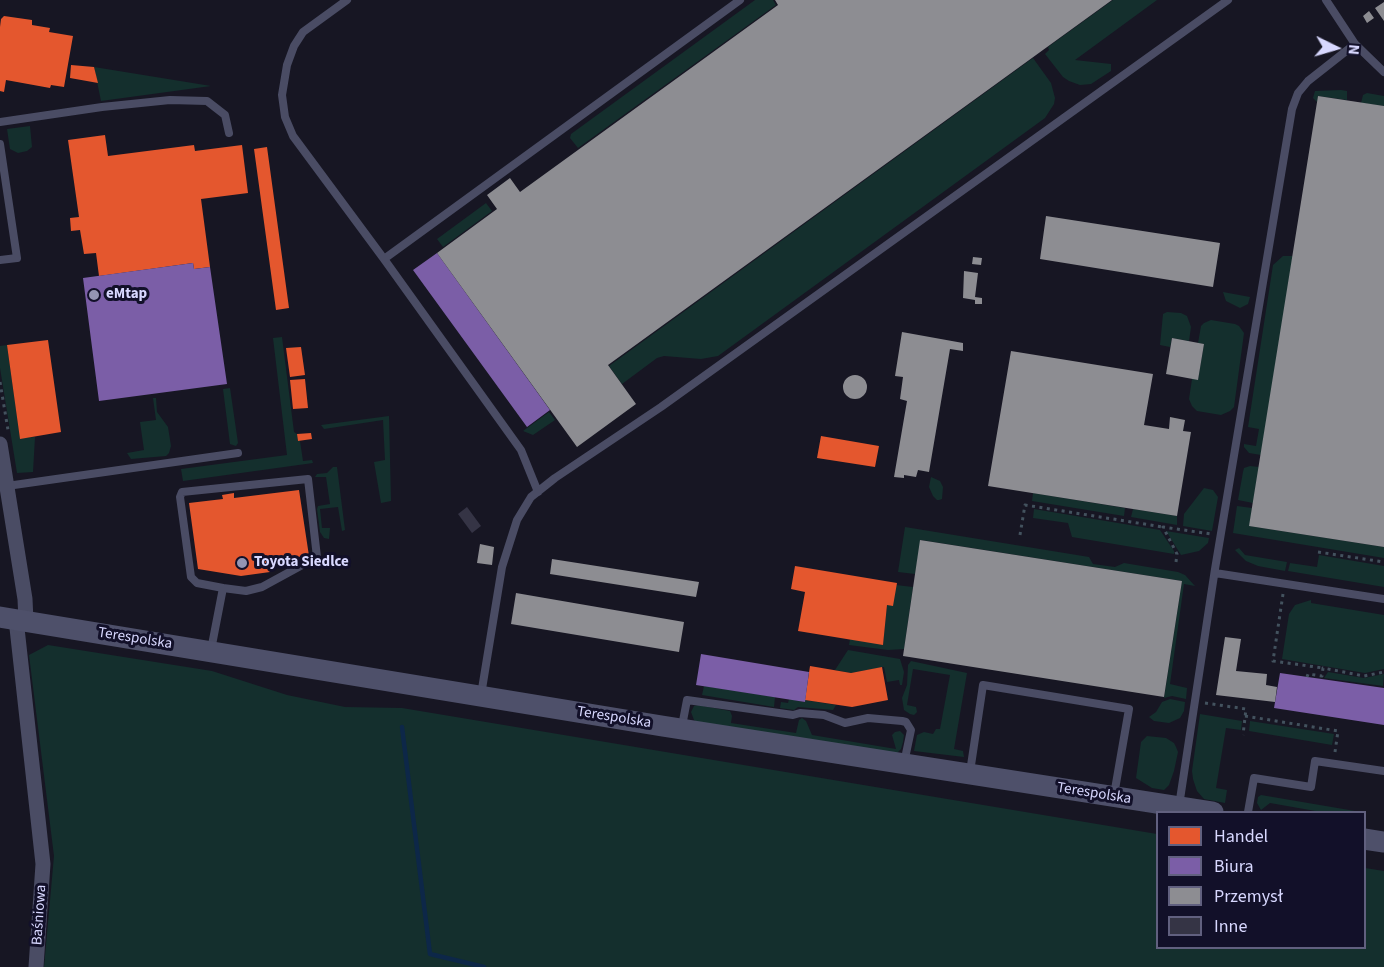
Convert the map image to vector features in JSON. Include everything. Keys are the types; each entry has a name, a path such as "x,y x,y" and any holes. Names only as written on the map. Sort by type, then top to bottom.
{"street":[{"name":"Baśniowa","path":"0,444 25,599 14,619 43,864 36,967"},
{"name":"Terespolska","path":"14,619 904,765 1201,811"},
{"path":"1366,839 1384,842"}],"lane":[{"path":"347,0 303,32 294,46 287,65 282,95 285,117 293,136 521,450 538,492"},
{"path":"384,259 740,0"},
{"path":"481,696 502,567 517,520 531,497 1228,0"},
{"path":"1326,0 1355,44 1384,72"},
{"path":"1178,807 1292,109 1298,93 1308,81 1355,44"},
{"path":"0,122 170,100 207,101 225,115 229,133"},
{"path":"0,144 17,258 0,260"},
{"path":"7,486 238,453"},
{"path":"308,479 317,557 262,587 246,591 223,588 198,583 191,577 180,497 182,492 308,479"},
{"path":"1215,573 1384,599"},
{"path":"210,651 223,588"},
{"path":"969,775 983,685 1129,709 1114,797"},
{"path":"682,729 687,700 793,715 800,713 824,715 845,723 868,718 902,721 906,722 911,730 904,765"},
{"path":"1248,811 1254,778 1311,787 1315,761 1384,771"}],"path":[{"path":"1020,536 1025,505 1221,536"},
{"path":"1163,527 1178,554 1176,562"},
{"path":"1318,552 1384,562"},
{"path":"1285,584 1273,661 1364,676 1384,672"},
{"path":"1307,677 1308,674 1322,676 1323,669"},
{"path":"1194,701 1246,709 1243,735"},
{"path":"1245,716 1338,731 1333,764"}],"green space":[{"path":"755,0 773,0 776,5 578,148 570,138 571,134"},
{"path":"1113,0 1157,0 1075,60 1111,64 1111,71 1091,84 1080,85 1069,81 1063,77 1045,54 1049,50 1048,47"},
{"path":"1033,58 1051,83 1055,98 1045,118 718,356 701,359 664,356 657,358 622,384 609,366"},
{"path":"94,67 211,86 101,101"},
{"path":"1315,91 1347,91 1347,100 1318,96 1317,102 1313,98"},
{"path":"1367,93 1384,96 1384,106 1361,103 1363,95"},
{"path":"30,126 32,147 18,153 10,149 7,129"},
{"path":"486,203 492,211 443,247 437,239"},
{"path":"1283,256 1293,256 1261,455 1249,453 1244,444 1256,446 1259,429 1248,427 1273,265"},
{"path":"1223,292 1250,297 1248,304 1240,308 1226,301"},
{"path":"1167,312 1187,316 1191,327 1189,341 1172,338 1170,347 1160,345 1163,314"},
{"path":"1211,320 1235,324 1244,333 1234,407 1221,415 1197,411 1189,399 1192,379 1198,379 1204,344 1198,343 1201,326"},
{"path":"282,337 294,432 300,441 303,461 312,460 313,463 183,481 181,469 287,455 273,338"},
{"path":"7,345 20,438 35,437 33,472 17,473 0,368 0,346"},
{"path":"230,388 238,443 236,446 230,444 223,389"},
{"path":"153,398 156,398 157,412 168,427 171,446 169,453 166,456 131,459 127,453 144,450 140,422 156,420"},
{"path":"549,412 555,420 533,435 523,431"},
{"path":"389,416 391,501 381,503 374,462 385,460 383,420 324,429 321,425"},
{"path":"333,467 337,467 345,530 342,531 338,507 320,509 322,528 330,528 329,539 324,538 320,532 317,509 318,506 330,504 326,477 315,477 317,474 327,473"},
{"path":"1259,467 1253,503 1238,500 1244,468"},
{"path":"931,477 940,481 943,487 942,499 937,500 933,496 929,487"},
{"path":"1204,488 1213,490 1218,497 1212,531 1183,526 1184,514"},
{"path":"1033,493 1125,508 1124,516 1032,501"},
{"path":"1237,506 1252,508 1250,526 1384,547 1384,558 1233,533"},
{"path":"1034,509 1160,530 1174,554 1072,537 1068,523 1033,518"},
{"path":"1133,509 1177,516 1177,525 1131,517"},
{"path":"905,527 1089,557 1093,564 1115,567 1124,563 1185,575 1195,586 1184,584 1170,684 1187,688 1186,699 1172,696 1164,698 1182,581 921,540 915,574 898,572"},
{"path":"1166,531 1209,538 1208,543 1199,551 1181,555"},
{"path":"1239,548 1245,555 1287,562 1285,571 1258,566 1246,561 1235,550"},
{"path":"1319,555 1384,566 1384,587 1288,571 1290,563 1317,567"},
{"path":"896,585 913,587 904,649 888,650 849,645 850,639 883,644 887,605"},
{"path":"1311,600 1311,603 1384,615 1384,669 1365,673 1282,659 1289,614 1295,605"},
{"path":"48,645 212,671 287,695 345,707 402,708 1156,834 1156,949 1366,949 1366,868 1384,871 1384,967 44,967 54,856 29,655"},
{"path":"848,650 900,659 904,672 902,685 899,680 887,682 884,667 851,673 835,670"},
{"path":"911,661 967,673 954,749 963,751 964,757 914,751 917,735 924,732 933,734 936,729 940,729 950,675 913,669 907,705 916,707 917,712 914,715 910,714 904,710 902,698 907,685 908,665"},
{"path":"1328,672 1364,678 1384,674 1383,686 1324,678"},
{"path":"704,686 775,697 774,707 702,695"},
{"path":"789,699 836,705 833,710 780,708 781,702 788,703"},
{"path":"1170,699 1185,702 1180,718 1169,723 1154,721 1149,717 1156,712 1162,702"},
{"path":"694,706 730,711 731,723 796,733 799,720 802,718 806,721 812,735 896,749 892,735 900,731 904,735 903,742 897,753 698,723 691,712"},
{"path":"1200,714 1242,721 1241,730 1226,728 1216,788 1227,790 1225,803 1204,799 1197,791 1193,779 1192,771"},
{"path":"1250,721 1334,734 1332,745 1249,731"},
{"path":"1147,736 1166,738 1174,743 1178,752 1169,785 1164,790 1152,788 1136,778 1141,742"},
{"path":"1261,795 1355,811 1315,811 1270,803 1261,810 1257,803"}],"building: Handel":[{"path":"4,16 32,20 32,25 50,28 49,32 73,36 64,87 51,85 50,88 6,80 4,92 0,91 0,27"},
{"path":"71,65 94,67 98,83 70,78"},
{"path":"105,135 108,156 194,145 195,151 242,145 248,193 201,199 210,267 194,269 193,263 99,276 96,253 84,254 80,230 71,231 70,218 79,217 68,140"},
{"path":"267,147 289,308 276,310 254,149"},
{"path":"48,340 61,432 20,439 7,345"},
{"path":"301,347 305,375 290,377 286,348"},
{"path":"305,379 308,408 293,409 290,380"},
{"path":"311,433 312,439 298,441 297,434"},
{"path":"821,436 879,446 875,467 817,458"},
{"path":"299,490 309,556 269,560 270,572 241,576 198,569 189,503 223,499 222,495 234,493 234,498"},
{"path":"795,566 897,583 893,606 887,605 883,645 798,631 805,592 791,589"},
{"path":"810,666 851,673 882,667 888,700 852,707 805,700"}],"building: Biura":[{"path":"437,253 550,410 527,427 413,270"},
{"path":"193,263 194,269 210,267 227,384 99,401 83,278"},
{"path":"701,654 809,672 805,702 696,685"},
{"path":"1280,673 1384,688 1384,725 1274,708"}],"building: Przemysł":[{"path":"775,0 1112,0 608,365 636,404 577,447 437,253 497,209 487,195 510,178 520,192 778,5"},
{"path":"1384,2 1384,21 1375,8"},
{"path":"1369,11 1374,18 1367,23 1363,16"},
{"path":"1318,96 1384,106 1384,547 1249,526"},
{"path":"1046,216 1220,243 1213,287 1040,259"},
{"path":"973,257 982,258 981,265 972,264"},
{"path":"964,271 978,273 975,297 982,298 982,304 975,304 975,300 963,298"},
{"path":"902,332 963,343 963,351 950,349 929,472 918,470 916,477 904,475 904,478 894,477 907,401 900,399 903,377 895,376"},
{"path":"1172,338 1204,344 1198,380 1166,374"},
{"path":"1011,351 1153,374 1144,425 1169,429 1170,417 1185,420 1183,431 1191,432 1177,516 988,486"},
{"path":"855,375 860,376 866,382 866,392 860,398 855,399 850,398 844,392 843,387 844,382 850,376"},
{"path":"920,540 1182,581 1164,697 903,656"},
{"path":"480,544 494,547 492,565 477,563"},
{"path":"552,559 699,582 696,597 550,574"},
{"path":"516,593 684,622 679,652 511,624"},
{"path":"1225,637 1241,639 1236,671 1267,674 1266,685 1277,687 1275,702 1216,695"}],"building: Inne":[{"path":"467,507 481,526 472,533 458,514"}],"waterway":[{"path":"402,727 430,954 484,967"}],"place":[{"name":"eMtap","path":"94,295"},
{"name":"Toyota Siedlce","path":"242,563"}]}
